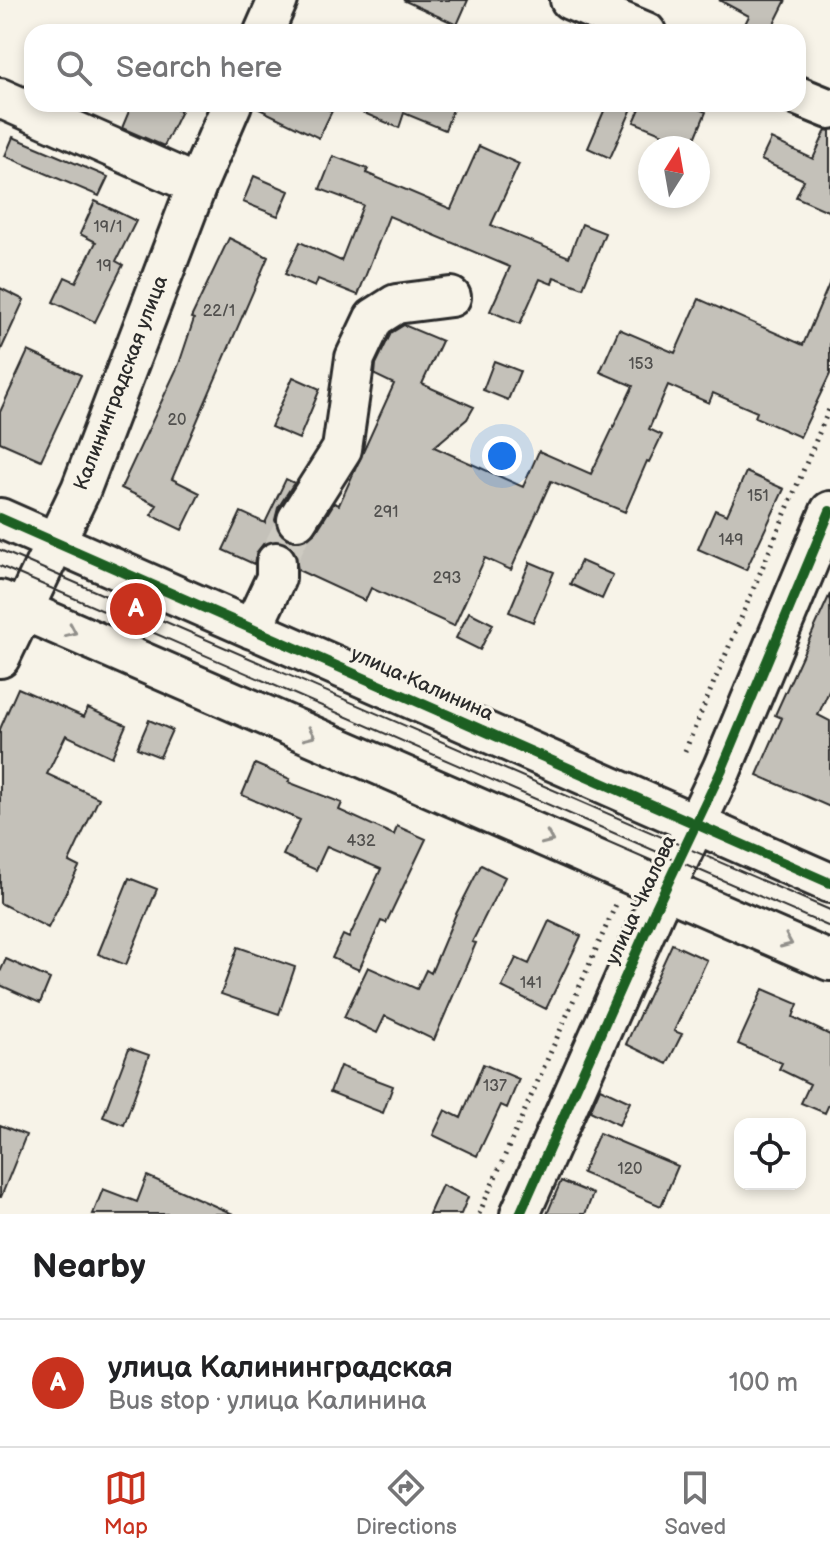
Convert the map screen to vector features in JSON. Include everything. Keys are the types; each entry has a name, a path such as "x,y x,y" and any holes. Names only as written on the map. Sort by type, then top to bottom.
{"street":[{"path":"268,24 278,0"},
{"path":"570,0 627,24"},
{"path":"0,98 24,109"},
{"path":"806,99 830,109"},
{"path":"32,112 197,185"},
{"name":"Калининградская улица","path":"0,658 11,605 55,542 81,489 197,185 229,112"},
{"path":"297,520 342,449 355,358 374,318 396,304 451,297"},
{"name":"улица Чкалова","path":"520,1214 722,769 830,511"},
{"name":"улица Калинина","path":"0,518 830,883"},
{"path":"252,629 276,578 276,562"},
{"path":"11,605 830,961"}],"path":[{"path":"685,751 830,407"},
{"path":"479,1214 621,894"}],"building":[{"path":"403,0 468,0 455,24"},
{"path":"719,0 786,0 774,24 745,24 749,16"},
{"path":"129,112 181,112 164,146 122,128"},
{"path":"265,112 332,112 319,138"},
{"path":"362,112 452,112 445,130 404,113 399,128"},
{"path":"604,112 630,112 610,158 588,148"},
{"path":"638,112 706,112 696,136 668,136 634,122"},
{"path":"826,130 830,131 830,212 796,197 804,180 761,160 771,139 813,159"},
{"path":"13,137 108,177 99,196 5,156"},
{"path":"479,146 519,164 491,225 569,257 582,224 605,233 583,288 554,277 552,284 540,279 520,324 490,311 510,267 389,216 358,295 318,279 315,287 285,274 300,242 341,261 363,205 320,189 333,156 368,169 366,173 451,209"},
{"path":"254,176 289,191 278,216 243,202"},
{"path":"95,201 136,221 116,261 123,265 95,322 53,302 65,277 76,282 96,242 80,234"},
{"path":"229,238 268,257 172,479 200,493 182,530 151,515 157,505 121,488 179,364 194,319 191,318"},
{"path":"830,282 830,374 800,437 755,417 757,412 713,393 709,403 668,385 649,429 662,435 625,512 551,481 511,570 485,558 454,626 371,588 365,601 298,570 295,552 286,543 275,540 264,543 257,552 254,564 223,550 241,512 265,523 286,479 294,483 278,508 275,520 278,531 286,539 297,542 308,539 334,503 339,505 394,384 375,375 376,364 391,333 404,325 442,341 422,384 474,407 467,419 434,447 523,487 539,451 591,474 633,386 600,372 619,329 675,353 699,299 803,345"},
{"path":"0,288 24,300 0,352"},
{"path":"28,351 81,375 41,460 0,442 0,412"},
{"path":"494,361 520,371 508,400 483,390"},
{"path":"293,377 320,389 299,439 271,427"},
{"path":"746,472 784,489 746,570 698,549 715,510 727,515"},
{"path":"581,561 613,575 602,599 570,584"},
{"path":"530,562 554,572 533,622 509,612"},
{"path":"830,594 830,689 818,715 830,721 830,807 757,775 782,718 775,715"},
{"path":"469,612 493,624 480,650 456,638"},
{"path":"18,688 84,717 88,708 126,725 112,757 66,735 47,774 99,798 69,862 79,867 48,928 0,903 0,729"},
{"path":"149,720 172,730 160,757 137,748"},
{"path":"255,764 290,779 288,782 342,803 339,810 394,835 397,826 426,839 386,923 381,921 359,970 332,958 343,935 349,938 381,869 327,846 316,870 283,855 300,820 242,795"},
{"path":"481,865 505,877 472,942 476,943 434,1040 385,1016 377,1033 344,1017 368,967 417,989 426,970 431,973"},
{"path":"129,878 157,889 126,965 98,954"},
{"path":"549,921 581,936 546,1009 502,987 516,958 529,964"},
{"path":"672,944 707,960 674,1031 682,1034 667,1064 626,1044"},
{"path":"238,947 295,967 279,1014 221,994"},
{"path":"6,959 50,979 40,1003 0,985 0,972"},
{"path":"763,989 798,1004 793,1017 830,1035 830,1102 825,1113 801,1103 810,1084 779,1069 782,1063 738,1044"},
{"path":"129,1048 149,1055 124,1125 103,1117"},
{"path":"483,1064 519,1079 507,1108 501,1105 477,1156 433,1135 445,1110 461,1118"},
{"path":"340,1066 393,1086 383,1113 330,1092"},
{"path":"600,1088 630,1102 619,1125 590,1111"},
{"path":"0,1125 26,1135 1,1197 0,1197"},
{"path":"599,1133 678,1166 661,1206 582,1173"},
{"path":"147,1176 233,1214 93,1214 103,1189 137,1202"},
{"path":"561,1181 593,1194 585,1214 547,1214"},
{"path":"442,1185 468,1197 461,1214 429,1214"}],"tunnel":[{"path":"276,562 297,520"}],"tram line":[{"path":"0,550 830,910"},
{"path":"0,566 830,927"}],"cycle path":[{"path":"520,1214 656,908 722,769 830,511"},
{"path":"0,518 830,883"}],"place":[{"name":"улица Калининградская","path":"136,609"}]}
